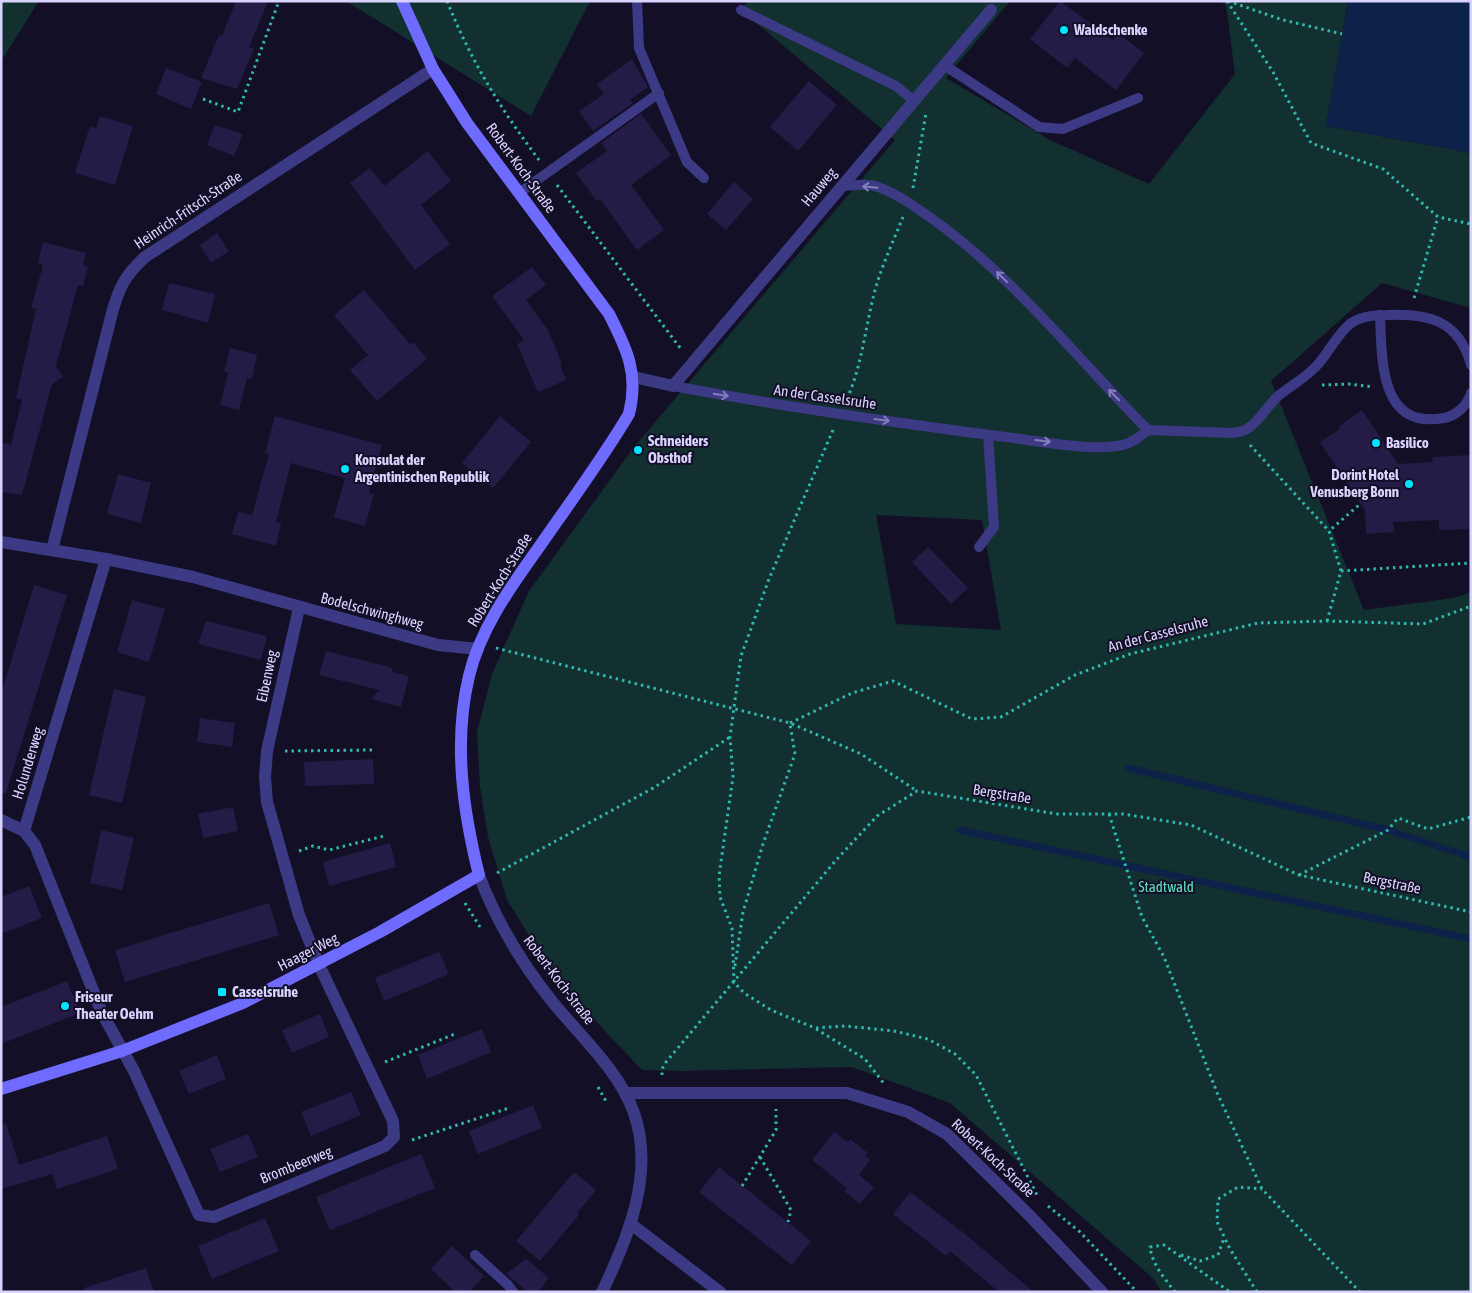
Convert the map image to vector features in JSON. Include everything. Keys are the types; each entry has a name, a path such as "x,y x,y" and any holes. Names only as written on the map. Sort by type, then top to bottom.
{"street":[{"name":"Robert-Koch-Straße","path":"402,1 433,69 467,123 608,314 620,336 634,377 633,396 629,414 490,622 469,676 462,726 462,775 467,828 479,875 496,917 520,958 626,1093 847,1094 891,1106 923,1119 947,1134 1029,1215 1102,1292"},
{"name":"Hauweg","path":"673,386 991,10"},
{"name":"Heinrich-Fritsch-Straße","path":"52,550 112,313 119,289 130,270 145,257 433,69"},
{"path":"634,377 673,386"},
{"name":"Bodelschwinghweg","path":"1,542 106,558 193,577 299,608 438,645 478,649"},
{"name":"Holunderweg","path":"24,831 106,558"},
{"name":"Eibenweg","path":"299,608 267,750 265,777 267,802 281,856 299,915 319,965"},
{"path":"1,820 24,831 35,845 102,1013 122,1051"},
{"name":"Haager Weg","path":"1,1088 122,1051 243,1003 319,965 479,875"},
{"path":"319,965 393,1121 394,1137"},
{"name":"Brombeerweg","path":"122,1051 134,1071 199,1215 214,1216 385,1146 394,1137"},
{"path":"602,1292 618,1260 631,1224 640,1179 641,1158 635,1114 626,1093"},
{"path":"631,1224 720,1292"}],"lane":[{"path":"637,1 639,48 687,162 704,178"},
{"path":"741,10 896,86 913,100"},
{"path":"944,65 1039,127 1062,130 1138,98"},
{"path":"519,193 659,93"},
{"path":"841,186 875,186 910,203 948,230 1000,275 1148,430 1232,433 1246,431 1278,397 1318,364 1341,332 1351,323 1380,315 1410,313 1428,316 1445,325 1468,353 1471,365"},
{"path":"1380,315 1382,364 1388,388 1400,410 1409,416 1424,419 1446,418 1460,411 1469,400 1471,393"},
{"name":"An der Casselsruhe","path":"673,386 840,414 988,435 1108,447 1124,445 1148,430"},
{"path":"979,547 994,527 988,435"},
{"path":"475,1255 508,1284 513,1292"}],"path":[{"path":"203,99 238,112 279,1"},
{"path":"446,1 464,44 506,116 692,364"},
{"path":"1342,34 1283,20 1227,1 1273,72 1311,143 1383,169 1438,217 1471,224"},
{"path":"891,1106 884,1082 865,1059 815,1028 771,1010 744,993 734,982 732,928 720,897 719,876 733,777 730,737 741,656 746,637 780,551 795,521 856,378 874,294 883,265 910,203 928,115 913,100"},
{"path":"1410,313 1438,217"},
{"path":"1299,381 1321,385 1349,384 1388,388"},
{"path":"1246,431 1248,442 1329,531 1341,571 1327,621"},
{"path":"1329,531 1360,504"},
{"path":"1341,571 1471,563"},
{"name":"An der Casselsruhe","path":"790,723 852,693 893,681 972,719 1001,718 1075,675 1130,654 1258,623 1327,621 1423,624 1471,606"},
{"path":"478,649 498,648 790,723 861,754 917,791 877,816 837,859 662,1069 662,1093"},
{"path":"734,982 743,912 763,844 795,754 790,723"},
{"path":"479,875 496,874 612,812 655,787 730,737"},
{"path":"267,750 319,752 373,750"},
{"name":"Bergstraße","path":"917,791 1057,814 1123,814 1191,825 1299,875 1471,912"},
{"path":"1109,814 1142,917 1164,956 1218,1094 1262,1189 1360,1292"},
{"path":"1299,875 1388,830 1398,818 1428,829 1471,817"},
{"path":"281,856 313,846 329,850 384,836"},
{"path":"815,1028 846,1026 894,1031 928,1039 955,1054 976,1075 1039,1199"},
{"path":"368,1069 455,1034"},
{"path":"742,1186 776,1130 776,1093"},
{"path":"394,1137 409,1141 509,1108"},
{"path":"760,1157 791,1210 788,1222"},
{"path":"1257,1292 1217,1222 1218,1199 1238,1187 1262,1189"},
{"path":"1046,1204 1080,1232 1137,1292"},
{"path":"1176,1253 1200,1261 1218,1255 1225,1238"},
{"path":"1175,1292 1150,1255 1150,1247 1164,1245 1230,1292"}],"green space":[{"path":"1,1 39,1 1,61"},
{"path":"346,1 590,1 531,116"},
{"name":"Stadtwald","path":"748,1 1010,1 946,78 1050,140 1149,184 1235,74 1226,5 1218,1 1348,1 1326,126 1471,153 1471,308 1382,283 1271,381 1364,610 1454,598 1471,592 1471,1292 1161,1292 1155,1281 1147,1273 950,1103 852,1067 681,1071 642,1070 602,1028 561,980 533,942 507,900 488,837 480,787 477,732 492,674 529,591 634,447 895,140 741,10","holes":["876,515 982,520 1001,630 896,624"]}],"water":[{"path":"1348,1 1471,1 1471,153 1326,126"}],"building":[{"path":"236,1 268,1 249,47 254,49 237,89 201,78 219,35 222,36"},
{"path":"1060,1 1113,40 1118,33 1144,53 1116,90 1075,58 1067,68 1030,39"},
{"path":"632,59 648,87 630,100 633,103 593,131 579,111 604,94 597,84"},
{"path":"166,68 202,82 191,109 156,94"},
{"path":"809,81 837,105 798,151 770,127"},
{"path":"641,114 671,155 631,185 664,230 637,250 600,199 597,201 576,173 607,151 601,143"},
{"path":"100,116 133,126 115,185 75,173 90,126 96,128"},
{"path":"215,125 243,134 234,156 207,145"},
{"path":"428,151 451,181 421,205 450,244 415,270 350,183 370,168 384,186"},
{"path":"734,182 753,199 726,230 707,214"},
{"path":"217,233 229,251 211,263 200,245"},
{"path":"43,242 86,253 83,265 88,267 83,286 78,285 56,366 63,377 52,384 22,495 1,492 1,442 11,445 22,400 16,398 36,309 31,308 43,265 38,263"},
{"path":"532,267 546,285 526,300 548,330 562,364 560,365 566,380 538,392 517,344 524,340 492,296"},
{"path":"169,283 215,294 208,323 162,310"},
{"path":"364,290 410,344 413,342 427,359 377,401 350,370 368,355 334,315"},
{"path":"230,348 257,355 252,379 247,378 239,410 220,405 228,373 224,372"},
{"name":"Dorint Hotel Venusberg Bonn","path":"1362,410 1398,464 1433,462 1432,457 1471,455 1471,529 1439,530 1439,520 1393,522 1394,532 1366,534 1365,510 1320,442 1340,429 1339,426"},
{"name":"Konsulat der Argentinischen Republik","path":"275,416 382,445 369,493 374,494 365,526 334,517 345,478 291,463 276,522 281,523 276,546 232,534 238,512 252,515 269,454 265,453"},
{"path":"500,416 531,442 493,488 462,463"},
{"path":"118,474 151,483 141,523 107,514"},
{"path":"928,547 968,588 951,604 912,562"},
{"path":"34,585 67,595 6,793 1,793 1,694"},
{"path":"132,600 165,609 149,662 117,652"},
{"path":"206,621 267,636 261,660 198,644"},
{"path":"326,651 393,668 392,672 409,676 401,707 371,699 379,690 319,675"},
{"path":"114,689 146,697 122,803 89,795"},
{"path":"200,718 235,723 232,747 197,742"},
{"path":"373,759 374,784 305,786 304,762"},
{"path":"233,807 238,831 203,838 198,814"},
{"path":"101,830 134,838 122,890 90,883"},
{"path":"390,843 396,867 329,886 323,862"},
{"path":"29,886 42,918 1,934 1,897"},
{"path":"269,903 279,935 125,982 115,950"},
{"path":"439,952 449,974 384,1001 375,978"},
{"path":"67,981 80,1013 1,1044 1,1007"},
{"path":"320,1014 329,1037 292,1053 282,1030"},
{"path":"482,1029 491,1052 427,1079 418,1055"},
{"path":"217,1055 226,1079 189,1094 179,1071"},
{"path":"351,1092 361,1115 311,1136 301,1112"},
{"path":"533,1105 542,1128 478,1154 469,1131"},
{"path":"6,1123 19,1165 107,1136 118,1169 57,1189 52,1174 1,1189 1,1124"},
{"path":"834,1132 848,1142 850,1139 868,1153 865,1156 870,1160 859,1175 874,1187 860,1204 844,1191 847,1188 812,1160"},
{"path":"248,1134 258,1157 220,1172 210,1149"},
{"path":"421,1154 435,1188 330,1230 316,1197"},
{"path":"719,1167 811,1241 792,1265 699,1192"},
{"path":"574,1172 596,1190 577,1213 579,1215 540,1261 516,1241"},
{"path":"910,1192 965,1234 1034,1292 999,1292 950,1251 946,1256 893,1214"},
{"path":"265,1218 279,1251 212,1279 198,1246"},
{"path":"452,1246 484,1276 469,1292 455,1292 431,1269"},
{"path":"526,1259 549,1278 538,1292 528,1292 506,1274"},
{"path":"146,1268 154,1292 84,1292 84,1288"}],"waterway":[{"path":"1128,768 1388,830 1471,857"},
{"path":"960,830 1471,939"}],"place":[{"name":"Waldschenke","path":"1064,30"},
{"name":"Basilico","path":"1376,443"},
{"name":"Schneiders Obsthof","path":"638,450"},
{"name":"Konsulat der Argentinischen Republik","path":"345,469"},
{"name":"Dorint Hotel Venusberg Bonn","path":"1409,484"},
{"name":"Casselsruhe","path":"222,992"},
{"name":"Friseur Theater Oehm","path":"65,1006"}]}
